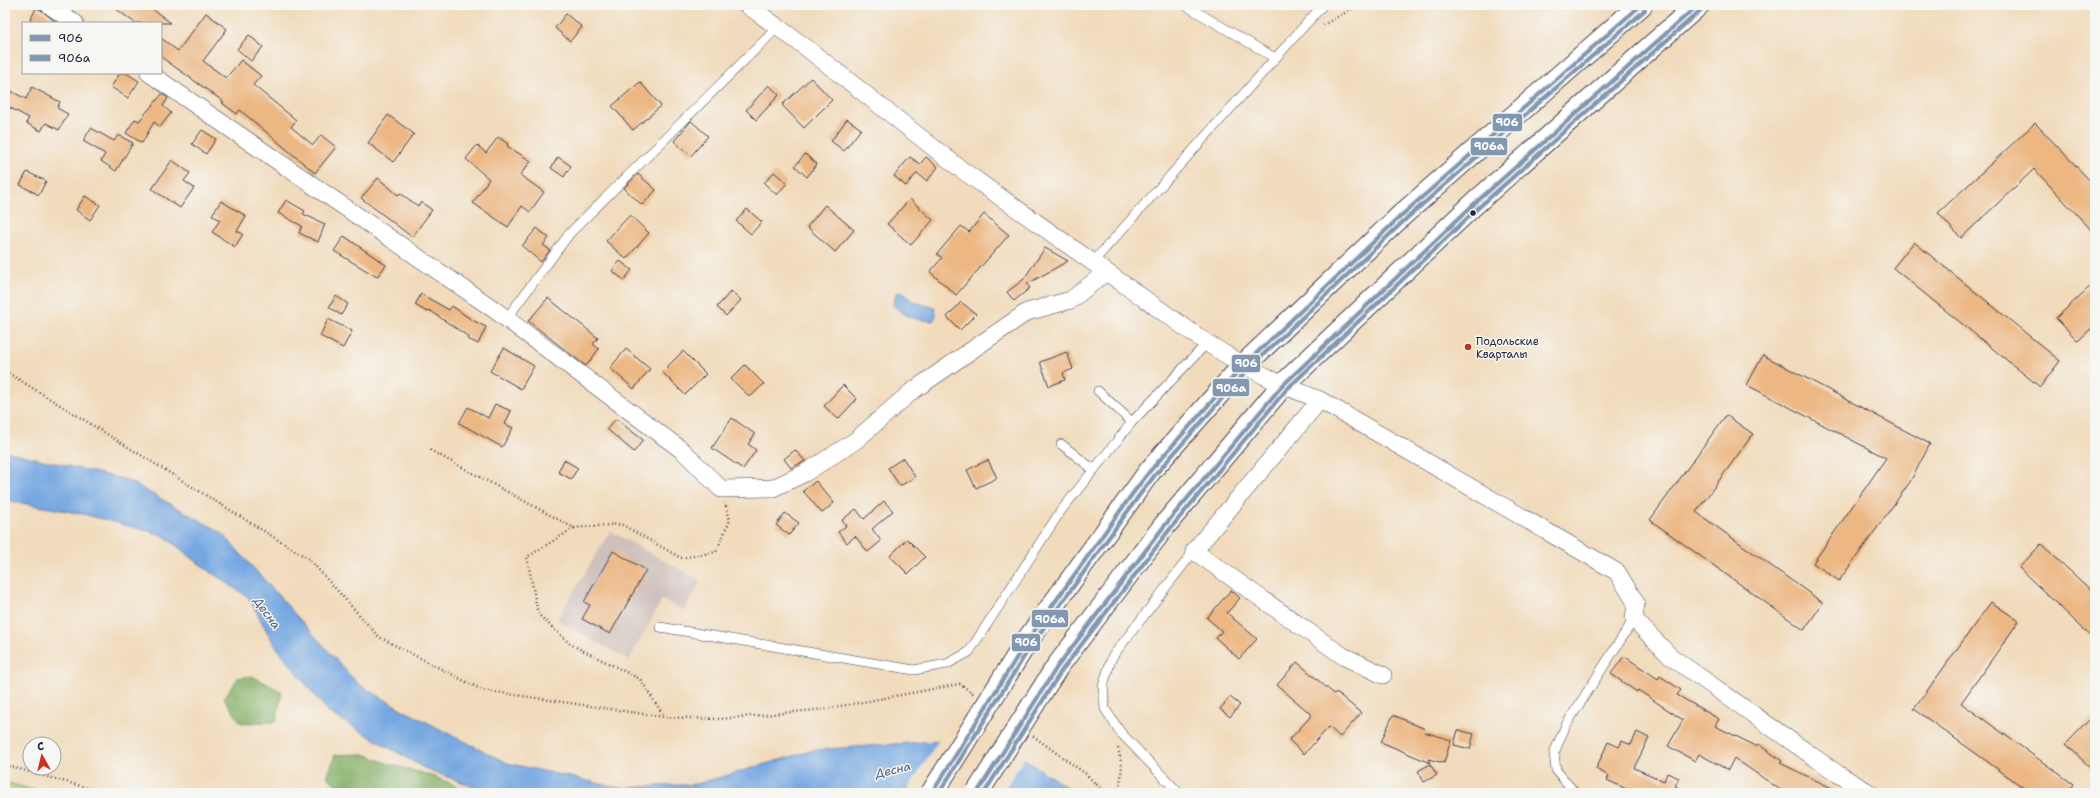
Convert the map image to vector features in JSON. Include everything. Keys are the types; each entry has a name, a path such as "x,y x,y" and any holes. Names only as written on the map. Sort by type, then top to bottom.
{"main road":[{"path":"932,793 1027,641 1150,471 1243,366 1403,214 1641,5"},
{"path":"977,793 1057,667 1166,525 1282,386 1473,205 1698,5"}],"street":[{"path":"49,5 74,22"},
{"path":"746,5 778,27 962,170 1207,343 1243,366 1282,386 1320,400 1617,572 1636,603 1634,619 1670,656 1838,774 1870,793"},
{"path":"150,74 507,318 683,451 721,489 773,488 805,472 855,441 911,392 1027,312 1071,300 1100,267"},
{"path":"1320,400 1194,551 1342,656 1383,675"}],"lane":[{"path":"1185,5 1275,58"},
{"path":"1100,267 1275,58 1323,5"},
{"path":"507,318 570,233 778,27"},
{"path":"660,627 914,670 947,664 969,652 1060,512 1132,422 1207,343"},
{"path":"1098,391 1132,422"},
{"path":"1061,444 1094,470"},
{"path":"1179,793 1121,733 1105,709 1103,686 1112,657 1194,551"},
{"path":"1575,793 1556,770 1554,753 1566,725 1634,619"}],"path":[{"path":"1317,27 1360,5"},
{"path":"5,371 309,559 379,637 482,690 664,717 720,719 826,708 960,684"},
{"path":"430,450 574,528"},
{"path":"664,717 640,679 570,644 538,614 527,557 574,528 621,524 681,558 716,552 730,520 721,489"},
{"path":"1113,720 1122,766 1119,793"},
{"path":"5,765 106,793"}],"shaded area":[{"path":"610,531 701,581 684,610 662,600 629,660 557,620"}],"green space":[{"path":"252,676 282,692 276,722 241,723 224,698 238,678"},
{"path":"364,754 389,764 433,776 472,793 347,793 327,777 335,755"},
{"path":"5,782 45,793 5,793"}],"water":[{"path":"902,291 912,301 935,308 936,315 933,321 921,320 906,315 893,305 896,293"},
{"name":"Десна","path":"5,451 127,480 221,532 358,684 405,711 507,763 619,788 697,784 814,750 990,737 1076,793 954,793 916,788 879,793 490,793 424,768 328,712 274,644 248,597 206,569 163,535 83,514 5,500"}],"pier":[{"path":"990,735 1025,757 1002,793 906,792 940,738"}],"building":[{"path":"111,5 147,5 171,23 162,22 134,22"},
{"path":"36,8 41,10 56,22 29,22"},
{"path":"206,13 227,29 203,61 226,78 241,60 261,76 253,85 296,120 291,127 313,145 321,135 336,147 315,173 240,110 237,114 222,103 224,102 162,58 162,39 178,51"},
{"path":"566,14 582,27 570,41 555,28"},
{"path":"249,35 263,47 251,61 237,49"},
{"path":"119,74 128,74 139,81 128,98 111,87"},
{"path":"811,78 832,100 804,128 782,105"},
{"path":"640,82 661,106 633,130 612,106"},
{"path":"769,85 779,95 756,120 746,110"},
{"path":"32,87 60,102 57,108 68,114 59,130 46,123 41,131 26,123 29,118 5,105 5,88 26,99"},
{"path":"162,94 168,98 163,106 171,113 160,127 154,122 142,143 126,133 135,119 139,121"},
{"path":"388,115 414,134 393,162 368,143"},
{"path":"847,119 861,129 844,151 831,141"},
{"path":"691,121 708,136 691,156 674,141"},
{"path":"2035,123 2095,186 2095,234 2034,169 1961,238 1938,213"},
{"path":"91,128 114,141 118,135 133,143 116,171 101,161 105,154 83,141"},
{"path":"202,130 216,139 206,154 192,144"},
{"path":"498,137 508,144 507,146 531,161 520,175 544,192 530,212 522,206 508,227 473,203 489,179 466,159 477,145 486,153"},
{"path":"805,154 817,164 807,177 795,166"},
{"path":"558,157 571,166 564,177 551,168"},
{"path":"910,157 920,164 926,157 938,167 927,181 917,173 906,186 894,176"},
{"path":"172,160 190,173 184,181 194,188 180,208 152,189"},
{"path":"27,172 46,181 39,195 20,185"},
{"path":"774,172 787,183 777,195 764,183"},
{"path":"638,174 656,190 642,205 624,188"},
{"path":"378,178 398,195 400,193 418,206 421,202 432,210 412,237 361,198"},
{"path":"85,196 100,205 90,220 76,210"},
{"path":"910,199 933,220 911,245 887,224"},
{"path":"286,200 305,211 303,214 325,224 318,242 299,233 302,226 278,213"},
{"path":"221,201 246,216 237,231 243,234 235,247 212,232 220,220 212,215"},
{"path":"825,205 854,230 835,252 807,227"},
{"path":"747,209 762,222 751,234 736,221"},
{"path":"984,214 1009,235 956,295 930,272 942,258 937,254 961,226 969,232"},
{"path":"630,215 649,233 626,259 606,241"},
{"path":"537,228 549,238 543,245 550,250 541,262 522,246"},
{"path":"344,236 386,265 377,277 334,251"},
{"path":"1914,242 2060,361 2040,387 1893,268"},
{"path":"1045,248 1068,261 1027,284 1030,288 1014,301 1007,292 1023,280"},
{"path":"620,261 632,270 624,280 612,271"},
{"path":"2095,282 2095,325 2078,341 2056,318"},
{"path":"731,291 741,300 726,316 717,307"},
{"path":"421,294 449,310 452,306 472,320 486,327 478,344 468,339 469,337 429,310 427,312 415,305"},
{"path":"336,296 348,304 341,315 329,307"},
{"path":"548,298 598,338 593,344 599,349 586,366 528,321"},
{"path":"961,302 976,314 960,330 947,317"},
{"path":"328,319 352,331 343,348 320,336"},
{"path":"504,348 534,366 521,389 490,371"},
{"path":"626,349 650,369 634,389 610,368"},
{"path":"683,351 706,374 685,395 662,372"},
{"path":"1067,352 1073,369 1063,373 1065,380 1049,386 1040,362"},
{"path":"1763,355 1930,444 1910,482 1839,581 1813,563 1886,458 1747,385"},
{"path":"745,365 764,384 750,397 731,379"},
{"path":"843,385 857,399 838,419 824,406"},
{"path":"495,404 511,411 505,424 513,428 502,447 459,423 468,407 488,418"},
{"path":"1726,415 1753,434 1696,512 1823,603 1804,630 1650,520"},
{"path":"732,418 755,434 748,444 756,450 743,469 712,448"},
{"path":"616,419 643,440 634,452 607,429"},
{"path":"795,450 805,461 791,468 784,459"},
{"path":"903,458 915,477 900,486 888,468"},
{"path":"564,460 578,468 571,479 558,472"},
{"path":"988,460 997,478 976,488 967,470"},
{"path":"816,481 834,503 822,513 803,491"},
{"path":"884,501 893,511 872,529 881,541 868,552 855,536 847,543 838,532 846,526 842,520 856,509 864,519"},
{"path":"785,513 799,523 789,535 776,525"},
{"path":"907,539 925,557 908,574 890,556"},
{"path":"2041,544 2095,594 2095,640 2019,568"},
{"path":"613,551 646,570 610,634 582,619 590,605 584,602"},
{"path":"1231,590 1240,598 1227,613 1257,639 1239,659 1216,638 1222,631 1207,618"},
{"path":"1991,602 2019,621 1961,703 2073,784 2067,793 2031,793 1914,709"},
{"path":"1624,656 1658,679 1660,676 1681,690 1677,695 1719,719 1715,726 1756,746 1758,744 1782,761 1780,763 1842,793 1785,793 1734,758 1728,770 1699,754 1695,761 1668,746 1683,720 1611,674"},
{"path":"1297,662 1334,694 1336,692 1361,713 1340,737 1329,727 1304,754 1289,740 1312,715 1277,685"},
{"path":"1230,697 1240,705 1230,717 1220,709"},
{"path":"2095,714 2095,772 2066,744"},
{"path":"1393,715 1425,729 1424,732 1451,740 1444,763 1428,759 1430,763 1381,742"},
{"path":"1458,730 1474,734 1470,749 1454,745"},
{"path":"1637,732 1649,738 1634,768 1664,781 1667,773 1679,778 1675,786 1690,793 1635,793 1607,780 1609,776 1596,769 1608,742 1619,747 1622,741 1631,745"},
{"path":"1430,764 1437,775 1424,782 1418,771"}],"transit line":[{"name":"906","path":"932,793 1027,641 1133,493 1150,471 1243,366 1403,214 1641,5"},
{"name":"906","path":"977,793 1057,667 1165,525 1282,386 1473,205 1698,5"},
{"name":"906а","path":"984,793 1062,670 1170,529 1286,390 1477,209 1702,9"},
{"name":"906а","path":"939,793 1032,644 1138,497 1155,475 1247,370 1407,218 1645,10"}],"place":[{"name":"Подольские Кварталы","path":"1468,347"}]}
